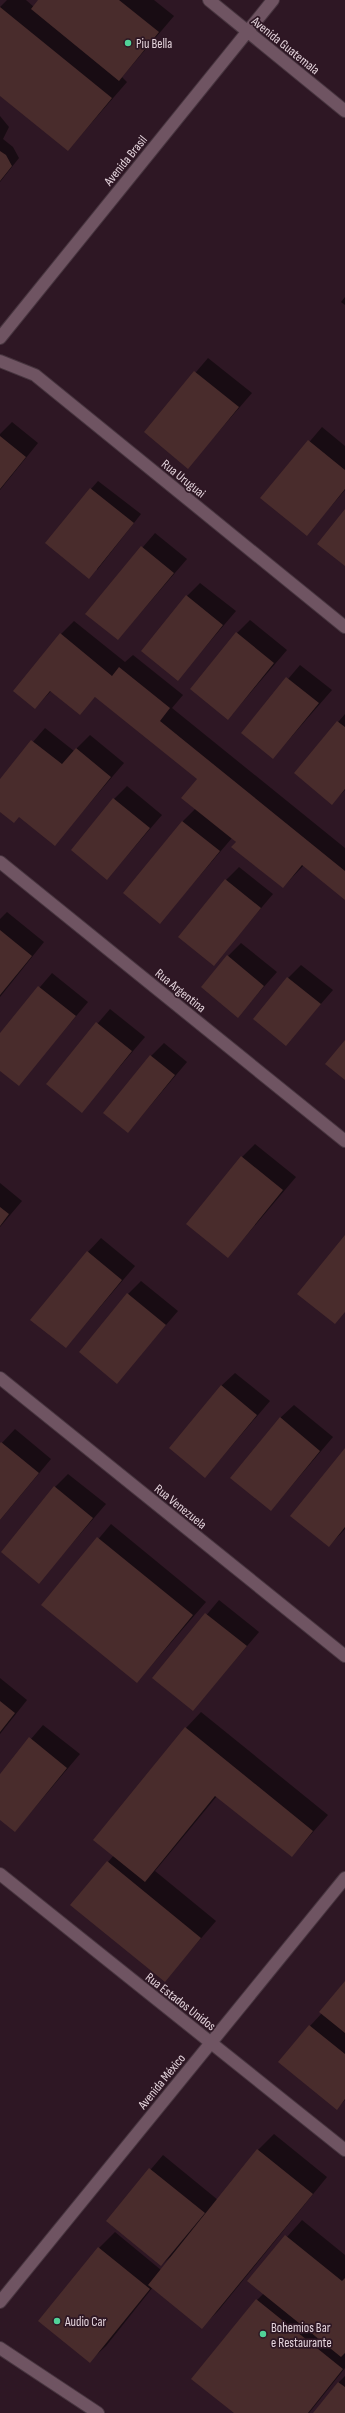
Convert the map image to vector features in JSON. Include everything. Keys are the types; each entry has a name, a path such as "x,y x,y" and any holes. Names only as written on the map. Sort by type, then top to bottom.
{"street":[{"name":"Avenida Guatemala","path":"209,0 345,111"},
{"name":"Avenida Brasil","path":"0,338 272,0"},
{"name":"Rua Uruguai","path":"0,361 35,376 345,627"},
{"name":"Rua Argentina","path":"0,862 345,1141"},
{"name":"Rua Venezuela","path":"0,1378 345,1656"},
{"name":"Rua Estados Unidos","path":"0,1874 345,2150"},
{"name":"Avenida México","path":"0,2302 345,1878"},
{"path":"0,2348 98,2413"}],"building":[{"path":"38,0 119,0 159,32 119,81 31,9"},
{"path":"0,7 112,98 68,151 0,96"},
{"path":"0,151 6,155 12,166 0,181"},
{"path":"194,371 239,407 188,469 144,432"},
{"path":"0,436 26,457 0,489"},
{"path":"308,440 345,470 345,489 307,536 260,498"},
{"path":"90,488 134,523 89,579 45,543"},
{"path":"345,509 345,566 317,544"},
{"path":"141,546 174,573 118,640 85,614"},
{"path":"186,595 223,625 178,681 141,651"},
{"path":"236,632 274,663 228,720 190,689"},
{"path":"60,633 112,676 119,667 170,708 160,721 345,871 345,900 302,865 283,888 231,847 236,842 181,798 197,779 95,697 80,715 50,691 35,709 13,691"},
{"path":"286,677 319,703 273,759 241,733"},
{"path":"337,721 345,727 345,789 332,805 294,773"},
{"path":"31,740 62,764 76,748 111,777 55,846 19,817 14,823 0,812 0,779"},
{"path":"113,798 150,828 107,880 71,850"},
{"path":"182,821 220,851 160,924 123,893"},
{"path":"225,879 261,908 214,966 178,937"},
{"path":"0,930 32,956 0,995"},
{"path":"227,955 264,986 238,1018 201,987"},
{"path":"287,977 321,1004 286,1046 253,1019"},
{"path":"38,986 76,1016 19,1086 0,1071 0,1033"},
{"path":"96,1022 132,1051 82,1113 46,1084"},
{"path":"345,1040 345,1080 325,1064"},
{"path":"150,1055 175,1075 128,1133 103,1113"},
{"path":"241,1156 283,1190 228,1258 186,1224"},
{"path":"0,1207 9,1214 0,1226"},
{"path":"345,1235 345,1312 335,1324 297,1294"},
{"path":"87,1251 122,1280 66,1348 30,1320"},
{"path":"127,1293 166,1325 117,1384 79,1352"},
{"path":"221,1385 257,1415 205,1478 169,1448"},
{"path":"280,1417 320,1451 271,1511 230,1478"},
{"path":"1,1442 39,1473 0,1520 0,1443"},
{"path":"345,1448 345,1527 329,1547 290,1516"},
{"path":"54,1486 93,1518 39,1584 1,1552"},
{"path":"97,1537 193,1615 137,1683 41,1605"},
{"path":"205,1613 247,1646 193,1711 152,1678"},
{"path":"0,1701 15,1713 0,1732"},
{"path":"185,1727 313,1831 292,1857 215,1796 145,1882 93,1840"},
{"path":"29,1737 67,1768 15,1832 0,1820 0,1774"},
{"path":"107,1861 201,1938 165,1982 70,1905"},
{"path":"345,1981 345,2033 319,2012"},
{"path":"309,2025 345,2054 345,2099 337,2110 278,2062"},
{"path":"257,2149 313,2194 202,2329 148,2285"},
{"path":"149,2168 205,2213 161,2266 106,2221"},
{"path":"285,2235 342,2281 345,2278 345,2353 341,2357 247,2281"},
{"path":"98,2247 150,2289 90,2363 38,2321"},
{"name":"Bohemios Bar e Restaurante","path":"256,2299 343,2369 308,2413 234,2413 191,2379"},
{"path":"338,2382 345,2387 345,2413 313,2413"}],"place":[{"name":"Piu Bella","path":"128,43"},
{"name":"Audio Car","path":"57,2321"},
{"name":"Bohemios Bar e Restaurante","path":"263,2334"}]}
